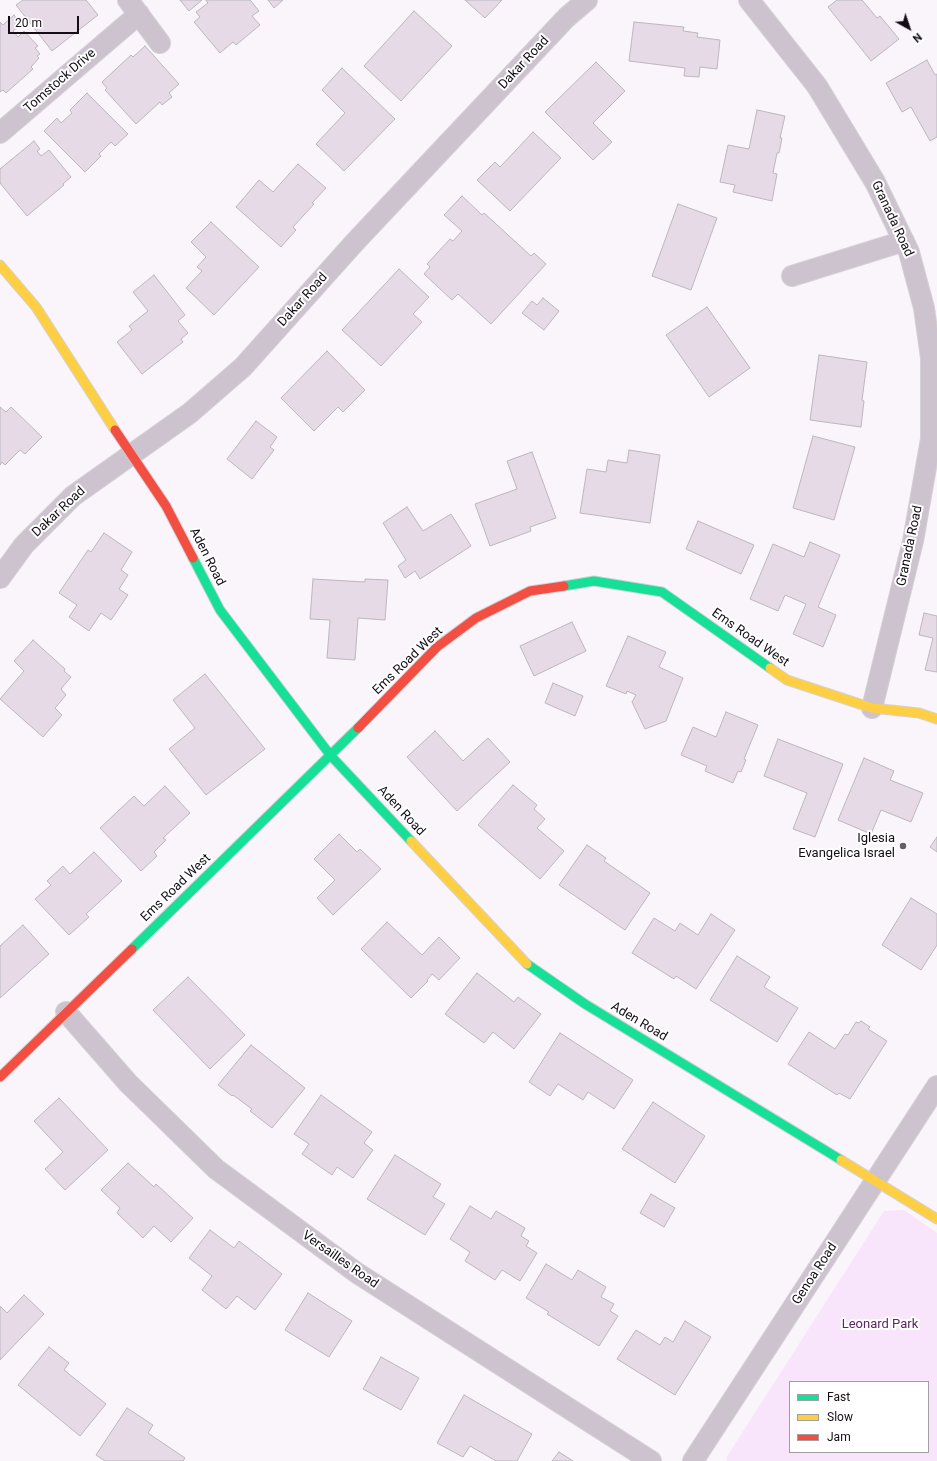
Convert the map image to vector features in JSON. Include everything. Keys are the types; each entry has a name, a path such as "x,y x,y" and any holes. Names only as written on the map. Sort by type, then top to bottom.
{"street":[{"name":"Dakar Road","path":"0,578 24,545 73,496 190,413 243,367 355,242 567,17 587,0"},
{"name":"Granada Road","path":"749,0 817,86 875,182 909,252 924,308 930,358 931,439 913,541 872,708"},
{"path":"134,7 160,43"},
{"name":"Tomstock Drive","path":"0,133 134,7"},
{"path":"792,276 904,241"},
{"name":"Aden Road","path":"0,265 36,307 95,401 166,506 220,610 331,756 524,962 585,1004 937,1219"},
{"name":"Ems Road West","path":"0,1077 331,756 437,647 476,618 530,591 594,581 662,592 787,680 872,708 919,713 937,719"},
{"name":"Versailles Road","path":"66,1012 128,1083 216,1169 356,1273 651,1461"},
{"name":"Genoa Road","path":"693,1461 937,1086"}],"green space":[{"name":"Leonard Park","path":"904,1210 937,1233 937,1461 727,1461 726,1458 884,1211"}],"building":[{"path":"23,0 86,0 98,15 52,51 16,5"},
{"path":"180,0 202,0 189,11"},
{"path":"206,0 250,0 259,11 252,16 260,25 236,45 233,42 220,53 194,22 200,17 196,12 208,3"},
{"path":"268,0 283,0 274,8"},
{"path":"465,0 502,0 485,18"},
{"path":"837,0 862,0 877,18 880,16 899,39 871,61 828,7"},
{"path":"414,11 452,46 401,101 364,66"},
{"path":"14,15 21,24 13,31 18,37 24,31 38,46 35,48 40,54 37,56 39,58 31,67 33,69 6,93 3,90 0,92 0,22 3,25"},
{"path":"634,22 684,27 683,31 698,33 697,37 720,40 717,69 700,67 699,77 684,76 685,68 629,61"},
{"path":"145,46 179,84 169,93 172,97 162,105 160,102 136,124 105,90 107,88 102,82 131,55 133,57"},
{"path":"927,60 935,75 937,74 937,137 930,141 911,107 902,112 886,83"},
{"path":"596,62 625,91 593,123 612,142 593,160 545,112"},
{"path":"342,68 395,119 344,171 316,144 345,113 322,90"},
{"path":"87,93 128,134 115,146 111,142 99,154 101,156 85,172 44,131 57,118 61,123 72,113 70,110"},
{"path":"757,110 785,116 780,138 782,138 779,153 777,153 773,173 777,174 772,201 733,192 735,185 720,182 728,145 749,149"},
{"path":"533,132 561,158 510,211 477,180 495,162 500,167"},
{"path":"34,141 40,149 37,151 41,156 49,150 71,177 63,184 64,185 27,216 0,183 0,169"},
{"path":"298,164 326,188 293,227 296,230 281,247 236,207 259,180 273,192"},
{"path":"462,196 482,215 484,213 531,256 534,253 546,264 491,324 458,294 452,300 424,274 430,267 427,264 450,239 453,241 462,231 444,215"},
{"path":"678,204 717,218 691,290 652,276"},
{"path":"211,222 259,267 214,315 186,288 202,271 197,267 206,257 191,242"},
{"path":"399,269 429,297 413,314 422,322 381,366 342,330"},
{"path":"154,275 185,315 178,321 188,333 181,339 183,342 142,374 117,342 132,330 129,326 148,311 133,292"},
{"path":"543,298 559,311 544,330 522,313 532,301 537,305"},
{"path":"707,307 750,368 709,397 666,335"},
{"path":"327,351 365,390 343,412 338,407 314,431 281,398"},
{"path":"819,355 867,362 862,400 864,401 861,427 810,420"},
{"path":"0,407 6,412 11,407 42,437 25,454 20,450 5,465 2,462 0,465"},
{"path":"256,421 277,437 270,447 274,450 252,479 227,459"},
{"path":"813,436 855,447 834,520 793,508"},
{"path":"629,450 660,455 650,523 580,513 587,469 606,472 608,460 627,463"},
{"path":"532,452 556,518 530,527 531,531 490,546 475,504 517,489 507,461"},
{"path":"407,507 423,531 451,514 471,546 420,579 415,571 405,578 398,566 406,560 383,523"},
{"path":"698,521 754,545 741,574 686,549"},
{"path":"104,533 132,552 121,570 128,575 119,589 128,595 111,620 101,613 89,631 69,617 77,605 59,593 88,550 91,552"},
{"path":"810,542 840,555 818,607 836,615 823,647 793,634 806,604 785,595 778,611 750,599 773,544 804,557"},
{"path":"313,579 365,582 365,579 388,580 385,620 358,618 355,660 327,658 330,620 310,619"},
{"path":"924,613 937,616 937,672 925,670 933,638 919,635"},
{"path":"572,622 586,651 534,676 520,646"},
{"path":"628,636 666,652 659,667 683,678 666,721 645,729 632,702 636,695 627,691 626,694 606,686"},
{"path":"33,640 65,669 64,671 71,677 61,689 66,695 55,708 62,715 43,737 0,699 24,671 14,661"},
{"path":"205,674 265,749 206,795 169,749 195,728 173,700"},
{"path":"553,683 583,696 575,716 545,703"},
{"path":"726,712 758,725 744,759 746,760 741,772 738,771 733,783 705,771 707,766 681,755 693,727 716,737"},
{"path":"435,731 463,761 488,738 510,762 457,811 407,757"},
{"path":"778,739 843,764 815,837 793,829 807,793 764,776"},
{"path":"864,758 894,771 890,780 923,793 911,822 881,810 871,834 838,820"},
{"path":"513,785 537,805 534,809 545,819 537,828 564,851 540,879 478,825"},
{"path":"165,786 190,813 163,838 166,840 154,852 157,856 141,871 100,828 134,796 144,806"},
{"path":"339,834 357,852 360,849 381,869 333,915 317,898 335,880 314,859"},
{"path":"937,837 937,852 930,847"},
{"path":"587,845 606,858 604,861 650,893 625,930 559,885"},
{"path":"94,852 122,881 86,914 89,917 69,935 35,899 51,885 47,881 63,866 70,874"},
{"path":"911,898 937,914 937,945 921,970 882,945"},
{"path":"711,914 735,930 696,989 676,976 674,979 632,953 654,918 675,931 680,923 698,935"},
{"path":"387,922 422,955 439,937 460,958 439,980 432,974 427,980 428,981 411,998 361,949"},
{"path":"23,925 49,954 0,998 0,946"},
{"path":"737,956 770,977 764,987 798,1008 777,1042 710,1000"},
{"path":"477,973 514,1002 518,997 541,1014 514,1049 493,1032 484,1043 445,1014"},
{"path":"188,977 245,1035 210,1069 153,1010"},
{"path":"861,1021 870,1027 868,1029 887,1041 850,1099 839,1093 837,1095 788,1064 809,1032 835,1049 845,1034 848,1035 856,1022 859,1023"},
{"path":"560,1033 633,1080 614,1109 588,1092 583,1100 558,1084 550,1096 529,1082"},
{"path":"251,1045 305,1088 272,1128 250,1111 252,1109 218,1085"},
{"path":"321,1095 372,1132 364,1143 373,1150 353,1178 337,1167 332,1175 302,1154 309,1144 294,1134"},
{"path":"59,1098 108,1150 65,1190 45,1169 63,1152 34,1121"},
{"path":"653,1102 705,1136 675,1183 622,1149"},
{"path":"395,1155 441,1184 433,1197 445,1204 425,1235 367,1199"},
{"path":"128,1163 154,1187 156,1184 193,1218 171,1242 154,1226 143,1238 117,1213 120,1208 101,1190"},
{"path":"651,1194 675,1208 664,1227 640,1213"},
{"path":"470,1206 491,1219 496,1211 525,1228 521,1236 529,1241 526,1246 537,1253 520,1281 502,1270 495,1280 465,1261 470,1252 450,1239"},
{"path":"210,1230 234,1248 239,1241 282,1274 255,1310 237,1296 226,1309 202,1290 212,1276 189,1258"},
{"path":"546,1264 572,1280 578,1270 606,1287 601,1297 614,1304 610,1311 618,1316 599,1346 547,1314 549,1312 526,1298"},
{"path":"308,1293 352,1321 329,1357 285,1330"},
{"path":"24,1295 44,1314 0,1360 0,1306 7,1313"},
{"path":"685,1321 711,1337 675,1395 617,1359 636,1330 660,1345 665,1337 673,1342"},
{"path":"49,1347 69,1363 64,1370 106,1404 80,1436 18,1385"},
{"path":"381,1357 419,1378 401,1410 363,1389"},
{"path":"464,1395 532,1434 517,1461 496,1461 470,1446 463,1457 437,1443"},
{"path":"127,1408 153,1425 148,1433 185,1458 183,1461 105,1461 96,1455"},
{"path":"559,1452 573,1461 552,1461"}],"traffic: fast":[{"path":"193,558 220,610 331,756 411,841"},
{"path":"564,586 594,581 662,592 770,668"},
{"path":"132,949 358,728"},
{"path":"527,964 585,1004 841,1160"}],"traffic: slow":[{"path":"0,265 36,307 115,430"},
{"path":"770,668 787,680 872,708 919,713 937,719"},
{"path":"411,841 527,964"},
{"path":"841,1160 937,1219"}],"traffic: jam":[{"path":"115,430 166,506 193,558"},
{"path":"358,728 437,647 476,618 530,591 564,586"},
{"path":"0,1077 132,949"}],"place":[{"name":"Iglesia Evangelica Israel","path":"903,846"}]}
